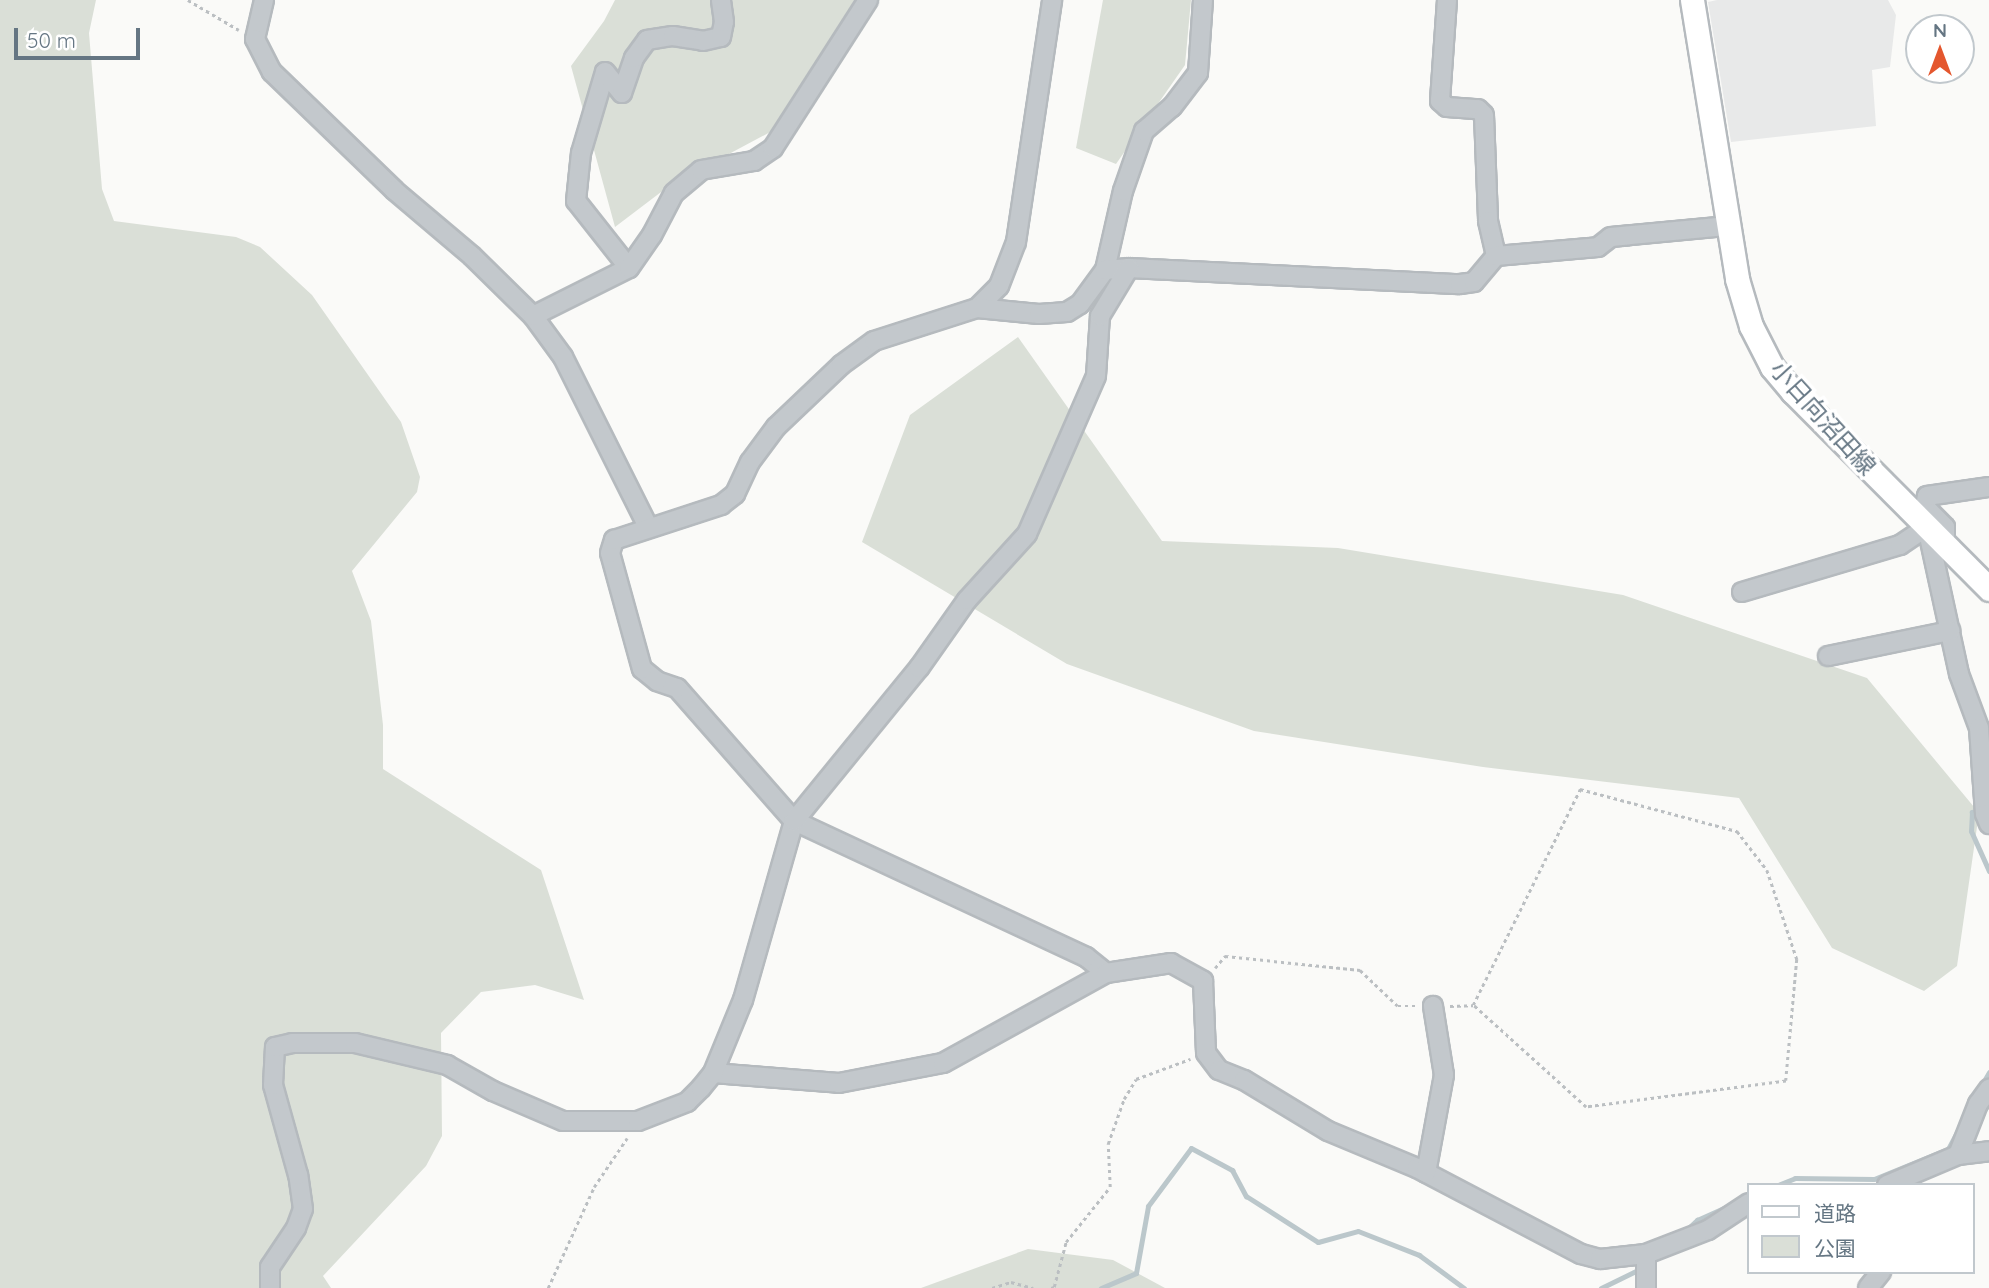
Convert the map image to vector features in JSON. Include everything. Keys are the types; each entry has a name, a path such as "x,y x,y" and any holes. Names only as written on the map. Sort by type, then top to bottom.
{"main road":[{"name":"小日向沼田線","path":"1692,0 1737,279 1751,326 1772,367 1818,420 1989,589"}],"street":[{"path":"264,0 255,39 272,72 394,190 472,256 533,316 563,357 648,527"},
{"path":"629,268 576,201 581,153 605,72 622,93 634,58 647,40 673,36 703,41 721,37 724,22 721,0"},
{"path":"533,316 629,268 652,234 674,193 701,170 754,161 773,148 868,0"},
{"path":"977,308 999,286 1016,242 1052,0"},
{"path":"1106,973 1086,957 794,821 677,688 657,681 642,669 610,553 614,540 721,505 735,494 750,462 776,427 841,365 874,341 977,308 1039,314 1067,312 1080,303 1105,270 1123,191 1144,131 1172,107 1198,73 1203,0"},
{"path":"1447,0 1440,101 1447,107 1478,109 1484,115 1488,221 1496,256"},
{"path":"1105,270 1129,268 1460,284 1474,282 1496,256 1598,247 1611,237 1728,226"},
{"path":"270,1288 270,1267 296,1228 303,1209 298,1175 273,1085 275,1047 292,1043 355,1043 447,1065 493,1091 563,1121 638,1121 687,1102 713,1073 743,1000 794,821 919,668 967,600 1027,534 1096,376 1100,316 1129,268"},
{"path":"1945,546 1945,527 1925,507 1927,496 1989,487"},
{"path":"1742,592 1900,545 1927,527 1959,674 1979,729 1983,802 1989,824"},
{"path":"1828,656 1950,631"},
{"path":"713,1073 839,1083 943,1063 1106,973 1171,963 1203,981 1206,1053 1219,1070 1244,1080 1328,1131 1426,1173 1581,1254 1600,1259 1646,1254 1708,1230 1748,1204"},
{"path":"1426,1173 1444,1075 1433,1006"},
{"path":"1958,1155 1978,1104 1989,1089"},
{"path":"1894,1183 1958,1155 1989,1151"},
{"path":"1646,1254 1646,1288"},
{"path":"1868,1288 1879,1274"}],"path":[{"path":"188,0 255,39"},
{"path":"1203,981 1225,956 1360,970 1398,1006 1473,1005 1586,1107 1786,1081 1797,959 1767,870 1737,831 1580,789 1473,1005"},
{"path":"1051,1288 1054,1287 1066,1242 1110,1187 1108,1144 1124,1099 1136,1079 1206,1053"},
{"path":"548,1288 594,1187 638,1121"},
{"path":"992,1288 1012,1282 1033,1288"}],"shaded area":[{"path":"1888,0 1896,15 1890,67 1872,70 1876,126 1731,142 1708,2"}],"green space":[{"path":"0,0 96,0 89,33 102,189 114,221 236,237 260,247 312,295 401,422 420,477 417,492 352,571 371,621 383,725 383,769 541,870 584,1000 535,985 481,992 441,1033 442,1136 426,1166 323,1276 331,1288 0,1288"},
{"path":"615,0 857,0 774,130 669,186 615,227 571,66 604,21"},
{"path":"1103,0 1191,0 1185,65 1116,164 1076,148"},
{"path":"1018,337 1162,541 1338,548 1623,595 1867,678 1979,813 1957,966 1924,991 1832,948 1739,798 1483,767 1254,731 1067,664 862,542 910,415"},
{"path":"1028,1249 1113,1260 1165,1288 921,1288"}],"waterway":[{"path":"1983,808 1972,812 1971,831 1989,871"},
{"path":"1981,1086 1989,1072"},
{"path":"1783,1183 1795,1178 1874,1179 1948,1149 1962,1123"},
{"path":"1101,1288 1136,1273 1148,1206 1191,1148 1232,1170 1246,1196 1318,1242 1358,1231 1419,1255 1464,1288"},
{"path":"1684,1232 1697,1220 1733,1204"},
{"path":"1601,1288 1642,1268"}]}
